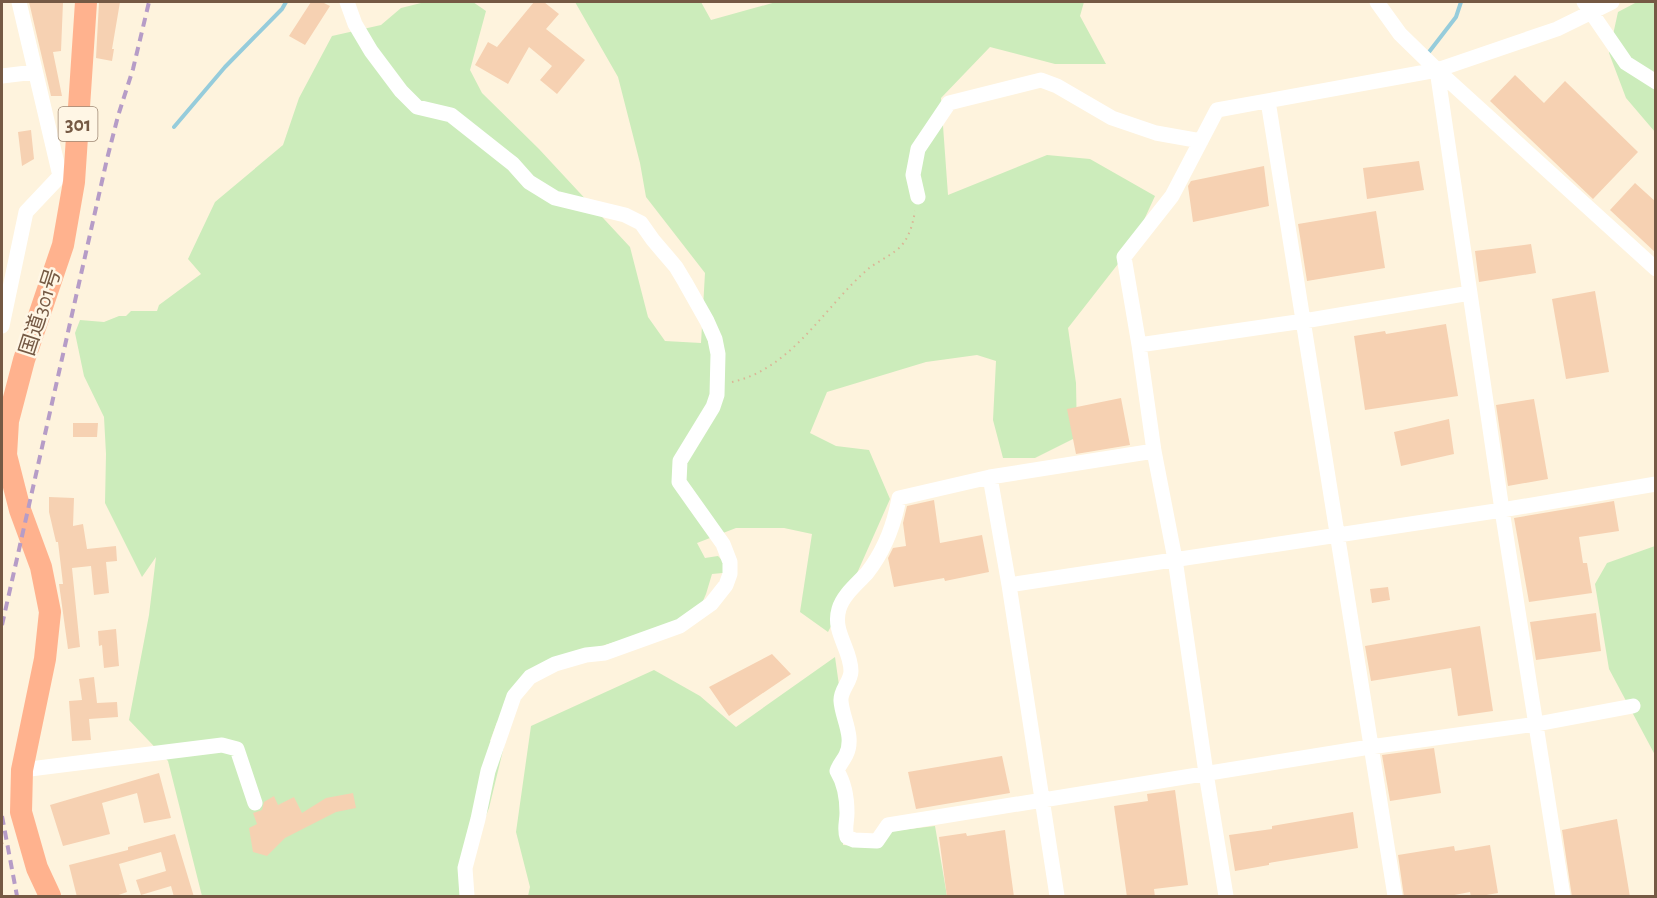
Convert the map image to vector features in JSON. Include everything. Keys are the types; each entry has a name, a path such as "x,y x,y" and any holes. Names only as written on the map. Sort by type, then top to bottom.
{"highway":[{"name":"国道301号","path":"50,897 37,868 21,812 22,770 45,660 50,612 41,567 20,510 6,455 8,421 24,360 63,245 67,179 86,2"}],"street":[{"path":"2,326 26,212 67,179 35,72 19,2"},
{"path":"347,2 355,24 371,51 401,91 417,107 451,115 513,164 529,182 555,198 625,215 641,223 676,267 707,321 715,339 718,354 718,386 713,407 680,461 679,482 723,544 730,562 730,574 726,585 707,608 680,626 605,653 586,655 555,664 530,677 514,696 488,771 465,868 467,897"},
{"path":"1377,2 1400,34 1437,70 1656,269"},
{"path":"1226,897 1175,559 1154,451 1124,257 1172,196 1217,110 1437,70 1557,29 1588,7 1612,2"},
{"path":"1588,7 1626,63 1656,82"},
{"path":"1437,70 1502,510 1563,897"},
{"path":"2,76 35,72"},
{"path":"918,197 913,175 918,149 950,103 1041,80 1057,86 1112,118 1156,134 1201,141"},
{"path":"1268,101 1395,897"},
{"path":"1139,345 1304,321 1470,293"},
{"path":"1154,451 990,477 899,498 889,537 874,563 844,598 839,608 838,630 851,671 841,701 846,717 849,742 846,754 837,771 845,788 847,837 854,840 877,841 888,825 1370,747 1537,724 1633,706"},
{"path":"990,477 1010,585 1057,897"},
{"path":"1010,585 1502,510 1656,484"},
{"path":"22,770 222,745 237,749 255,803"}],"path":[{"path":"718,386 758,375 785,355 869,269 901,246 912,227 918,197"}],"green space":[{"path":"425,2 473,2 486,11 470,70 482,93 539,149 630,247 648,317 665,341 701,343 705,273 646,197 640,163 618,77 575,2 701,2 711,20 776,2 1084,2 1080,16 1106,64 1055,64 990,47 941,98 948,195 1047,155 1090,159 1155,196 1132,246 1068,328 1076,383 1077,437 1035,458 1003,458 993,420 996,361 977,355 926,362 827,392 810,433 836,446 869,450 890,499 828,632 800,612 812,534 784,528 736,528 697,543 705,558 718,556 733,572 712,574 699,610 670,626 550,661 506,717 497,722 490,741 506,738 489,808 465,868 474,896 202,896 168,761 129,720 149,615 156,557 142,577 105,503 104,417 84,376 75,333 80,320 104,322 119,316 126,316 131,311 157,311 159,305 201,274 188,259 215,202 283,145 299,98 332,36 381,25 401,8"},
{"path":"1637,2 1655,2 1655,132 1626,98 1609,53 1618,12"},
{"path":"1655,546 1655,755 1609,669 1595,584 1607,563"},
{"path":"835,657 846,735 839,754 843,845 877,847 892,831 935,826 947,896 528,896 530,887 516,832 531,726 654,670 700,696 736,727"}],"building":[{"path":"29,2 63,2 61,51 53,52 62,96 51,96"},
{"path":"99,2 120,2 112,61 96,58"},
{"path":"311,2 322,2 330,6 305,45 289,36"},
{"path":"534,2 544,2 559,14 546,29 585,60 557,94 540,80 552,66 529,47 508,84 475,65 488,42 497,47"},
{"path":"1515,75 1544,103 1565,81 1638,152 1593,199 1490,101"},
{"path":"31,130 34,159 22,166 18,132"},
{"path":"1419,161 1424,190 1367,199 1363,168"},
{"path":"1264,166 1269,206 1193,222 1188,186 1191,181"},
{"path":"1635,183 1656,202 1656,253 1610,210"},
{"path":"1376,211 1385,268 1307,281 1298,224"},
{"path":"1531,244 1536,273 1479,282 1475,251"},
{"path":"1595,291 1609,372 1566,379 1552,299"},
{"path":"1446,324 1458,396 1365,410 1354,336 1385,331 1386,334"},
{"path":"1121,398 1130,445 1076,454 1067,409"},
{"path":"1534,399 1548,479 1508,486 1496,405"},
{"path":"1449,419 1454,454 1401,466 1394,432"},
{"path":"73,423 98,423 97,437 73,437"},
{"path":"49,497 74,498 73,526 83,524 87,549 116,546 117,561 106,562 109,593 94,595 91,566 72,568 80,647 68,649 59,584 63,584 58,542 56,542 49,512"},
{"path":"934,500 940,543 982,535 989,572 945,581 944,578 894,587 888,558 893,548 906,546 903,523 907,506"},
{"path":"1614,501 1619,531 1579,537 1583,563 1587,563 1592,593 1529,602 1514,518"},
{"path":"1388,587 1390,600 1372,603 1370,589"},
{"path":"1596,613 1601,651 1536,660 1530,622"},
{"path":"1480,626 1493,711 1458,716 1451,668 1371,681 1365,646"},
{"path":"116,629 119,666 104,668 98,631"},
{"path":"772,654 791,674 729,716 709,687"},
{"path":"94,677 97,703 117,702 118,717 89,719 91,740 72,741 69,701 82,700 79,679"},
{"path":"1434,748 1441,793 1390,801 1382,755"},
{"path":"1002,756 1010,793 916,809 908,772"},
{"path":"159,773 171,818 144,823 137,793 102,803 110,834 63,846 50,805"},
{"path":"1175,790 1188,885 1154,889 1155,897 1127,897 1114,806 1148,801 1147,794"},
{"path":"353,793 356,808 336,812 285,838 267,856 253,852 249,828 257,824 253,813 262,810 264,802 274,796 278,805 294,797 302,813 326,798"},
{"path":"1353,812 1358,848 1235,871 1229,835 1272,829 1272,826"},
{"path":"1617,819 1630,897 1572,897 1562,830"},
{"path":"1005,830 1014,897 947,897 939,837 966,833 967,836"},
{"path":"175,834 194,897 174,897 171,886 141,895 136,880 166,871 161,852 119,864 127,892 113,897 77,897 69,865 128,850 128,847"},
{"path":"1490,845 1498,893 1475,897 1471,897 1470,892 1444,897 1404,897 1398,855 1454,846 1455,851"}],"waterway":[{"path":"174,127 225,67 282,9 286,2"},
{"path":"1429,52 1456,17 1461,2"}],"railway":[{"path":"2,625 107,159 133,69 149,2"},
{"path":"2,816 17,896"}]}
